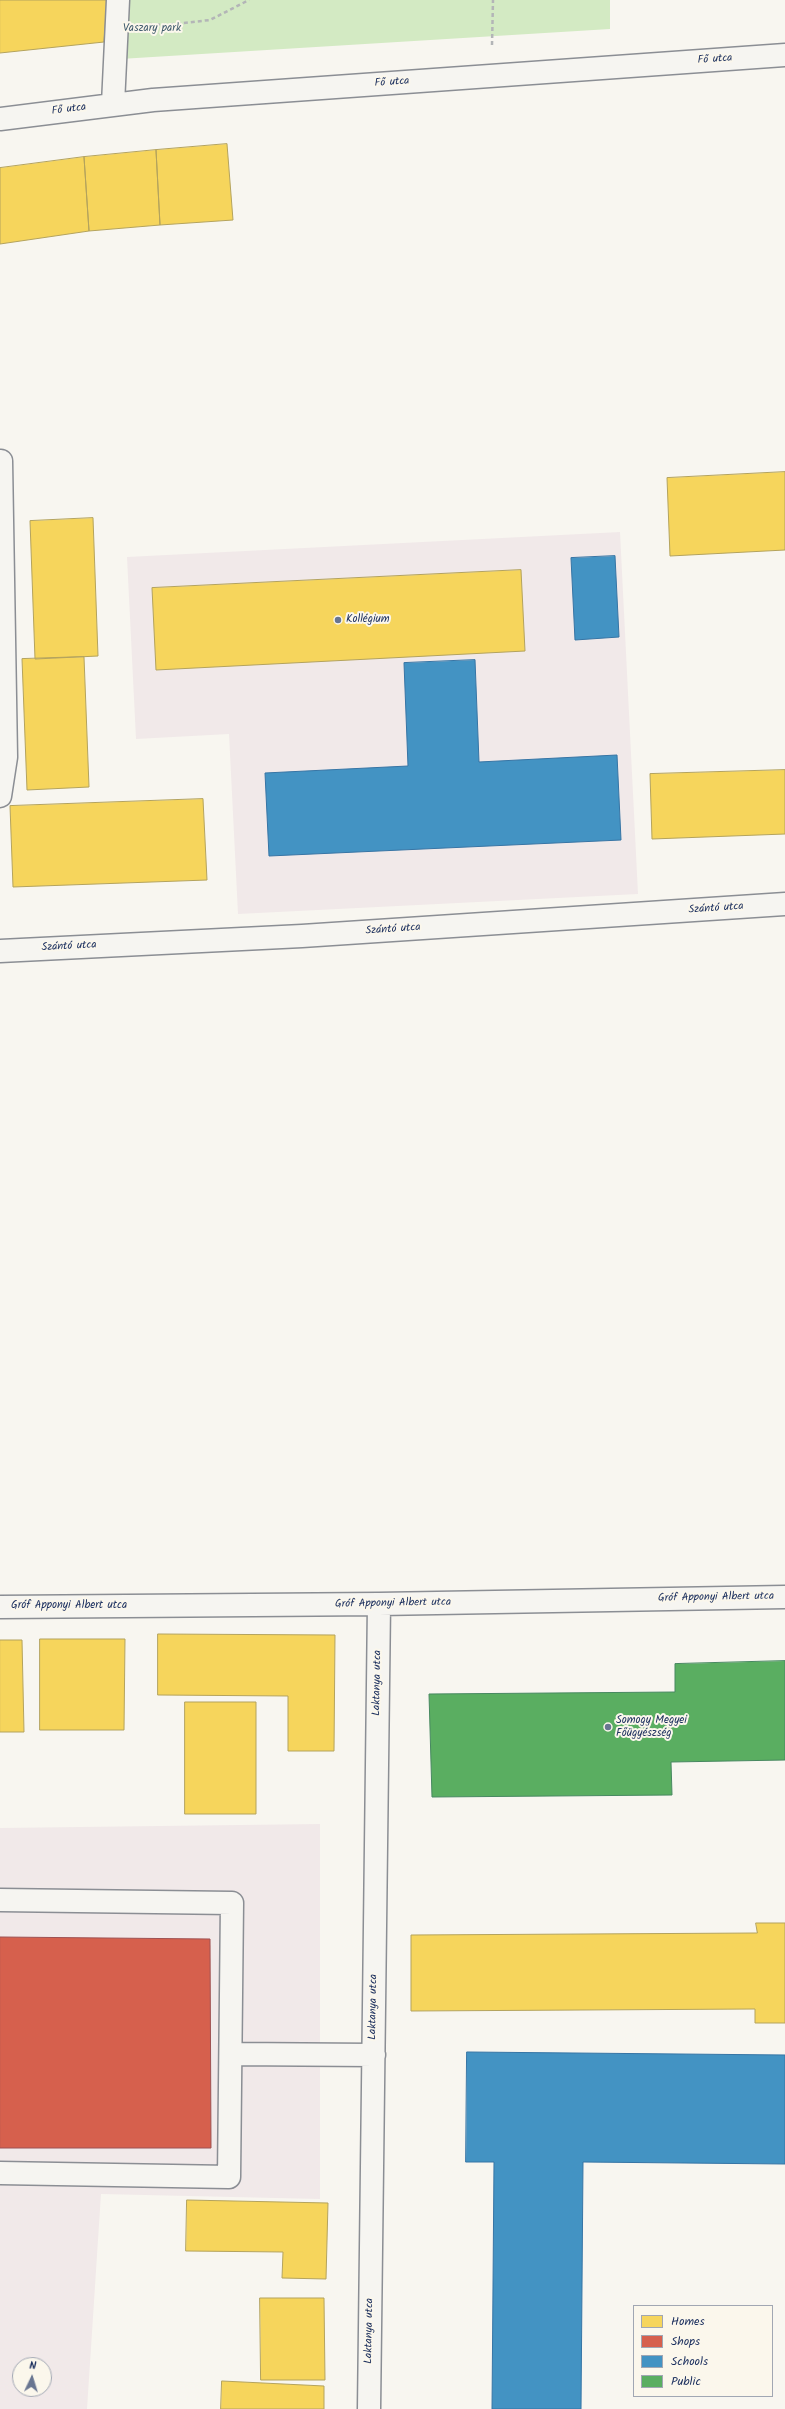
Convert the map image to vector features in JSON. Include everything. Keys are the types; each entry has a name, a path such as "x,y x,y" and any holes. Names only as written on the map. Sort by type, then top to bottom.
{"street":[{"path":"113,104 118,0"},
{"name":"Fő utca","path":"0,118 113,104 785,55"},
{"path":"0,796 6,757 1,461"},
{"name":"Szántó utca","path":"0,951 302,936 785,904"},
{"name":"Gróf Apponyi Albert utca","path":"0,1607 379,1604 785,1597"},
{"name":"Laktanya utca","path":"369,2409 379,1604"},
{"path":"0,1900 232,1903 229,2177 0,2174"},
{"path":"231,2054 374,2055"}],"path":[{"path":"116,22 166,25 210,20 249,0"},
{"path":"491,76 493,0"}],"shaded area":[{"path":"620,532 638,894 238,914 229,734 136,739 127,557"},
{"path":"320,1824 320,2199 101,2194 87,2409 0,2409 0,1828"}],"green space":[{"name":"Vaszary park","path":"124,0 610,0 610,29 120,59"}],"building: Homes":[{"path":"0,0 107,0 104,42 0,53"},
{"path":"227,144 233,220 160,225 156,150"},
{"path":"156,150 160,225 89,231 84,157"},
{"path":"84,157 89,231 0,244 0,168"},
{"path":"785,472 785,550 670,556 667,478"},
{"path":"93,518 98,656 35,659 30,521"},
{"name":"Kollégium","path":"521,570 525,651 156,670 152,588"},
{"path":"84,657 89,787 27,790 22,659"},
{"path":"785,770 785,834 652,839 650,774"},
{"path":"203,799 207,880 13,887 10,806"},
{"path":"158,1634 335,1635 334,1751 288,1751 288,1696 158,1695"},
{"path":"40,1639 125,1639 124,1730 40,1730"},
{"path":"0,1640 22,1640 24,1732 0,1732"},
{"path":"185,1702 256,1702 256,1814 185,1814"},
{"path":"756,1923 785,1923 785,2023 755,2023 755,2009 411,2011 411,1935 757,1933"},
{"path":"187,2200 328,2203 326,2279 282,2278 283,2252 186,2251"},
{"path":"260,2298 324,2298 325,2380 261,2380"},
{"path":"222,2381 324,2386 324,2409 221,2409"}],"building: Shops":[{"path":"0,1937 210,1939 211,2148 0,2148"}],"building: Schools":[{"path":"615,556 619,637 575,640 571,558"},
{"path":"475,660 479,762 617,755 621,840 269,856 265,773 408,766 404,663"},
{"path":"467,2052 785,2055 785,2164 583,2162 581,2409 492,2409 494,2162 466,2162"}],"building: Public":[{"name":"Somogy Megyei Főügyészség","path":"785,1661 785,1760 671,1762 672,1795 432,1797 429,1694 675,1692 675,1664"}],"place":[{"name":"Kollégium","path":"338,620"},
{"name":"Somogy Megyei Főügyészség","path":"608,1727"}]}
